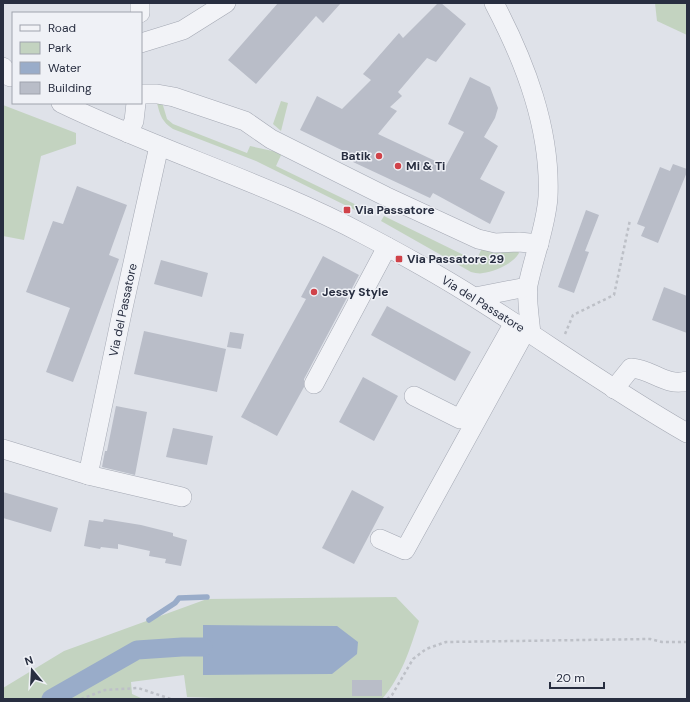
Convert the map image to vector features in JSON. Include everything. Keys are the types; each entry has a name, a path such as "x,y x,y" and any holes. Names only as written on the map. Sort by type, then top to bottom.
{"street":[{"path":"142,43 183,30 226,3"},
{"path":"380,539 405,550 524,329 527,287 544,227 548,197 548,163 540,121 526,72 511,36 494,3"},
{"path":"142,94 157,94 174,97 245,121 271,139 385,196 478,239 495,243 519,242 539,244"},
{"name":"Via del Passatore","path":"62,104 159,146 282,195 351,228 475,298 614,389 687,433"},
{"path":"128,133 134,121 136,104"},
{"name":"Via del Passatore","path":"88,475 122,308 159,146"},
{"path":"314,384 387,247"},
{"path":"475,298 527,287"},
{"path":"414,396 460,419 524,329"},
{"path":"614,389 632,368 639,369 672,383 687,381"},
{"path":"3,448 88,475 182,497"}],"path":[{"path":"559,352 573,315 614,295 630,220"},
{"path":"387,699 392,696 413,659 426,648 446,642 650,639 662,642 687,642"},
{"path":"81,699 105,690 138,688 171,699"}],"green space":[{"path":"655,3 687,3 687,35 657,21"},
{"path":"281,101 288,103 281,131 273,124"},
{"path":"162,102 167,119 173,124 247,153 250,146 282,153 276,166 367,210 365,215 256,161 173,129 166,124 160,115 157,103"},
{"path":"3,105 76,133 76,144 41,156 24,240 3,236"},
{"path":"384,216 476,261 482,248 516,248 519,253 508,264 498,269 482,273 471,272 381,221"},
{"path":"396,597 419,621 409,652 400,672 382,699 245,699 187,697 184,675 131,682 132,694 143,699 3,699 3,688 64,651 207,599"}],"water":[{"path":"203,625 337,626 358,642 357,654 332,674 203,675"}],"building":[{"path":"278,3 341,3 323,23 316,16 256,84 228,60"},
{"path":"438,3 441,3 466,24 436,62 427,58 398,92 402,96 390,107 397,111 378,134 446,166 464,132 448,124 470,77 490,87 498,108 495,118 484,137 498,146 480,179 505,192 490,224 433,193 430,198 353,162 356,157 300,130 317,96 342,109 371,80 363,74 399,33 403,38"},
{"path":"673,164 687,169 687,172 658,243 641,236 645,227 637,224 660,167 670,171"},
{"path":"77,186 127,205 109,255 119,259 73,382 46,372 70,308 26,292 53,221 63,224"},
{"path":"586,210 599,215 585,251 589,252 574,293 558,287"},
{"path":"323,256 359,275 304,379 304,387 277,436 241,417 306,299 301,297"},
{"path":"161,260 208,273 202,297 154,284"},
{"path":"664,287 687,296 687,333 652,320"},
{"path":"387,306 471,352 455,381 371,335"},
{"path":"144,331 226,349 217,392 134,374"},
{"path":"230,332 244,334 241,349 227,347"},
{"path":"363,377 398,396 374,441 339,422"},
{"path":"116,406 147,412 135,475 102,467 105,451 107,451"},
{"path":"173,428 213,436 207,465 166,457"},
{"path":"352,490 384,507 354,564 322,548"},
{"path":"3,492 58,508 51,532 3,518"},
{"path":"104,519 141,525 173,533 173,536 187,540 181,566 165,563 166,559 149,556 150,551 118,544 118,549 101,547 100,549 84,546 89,520 103,522"},
{"path":"352,680 382,680 382,696 352,696"}],"waterway":[{"path":"149,620 175,603 179,598 207,597"},
{"path":"51,699 137,650 203,647"}],"place":[{"name":"Batik","path":"379,156"},
{"name":"Mi & Ti","path":"398,166"},
{"name":"Via Passatore","path":"347,210"},
{"name":"Via Passatore 29","path":"399,259"},
{"name":"Jessy Style","path":"314,292"}]}
